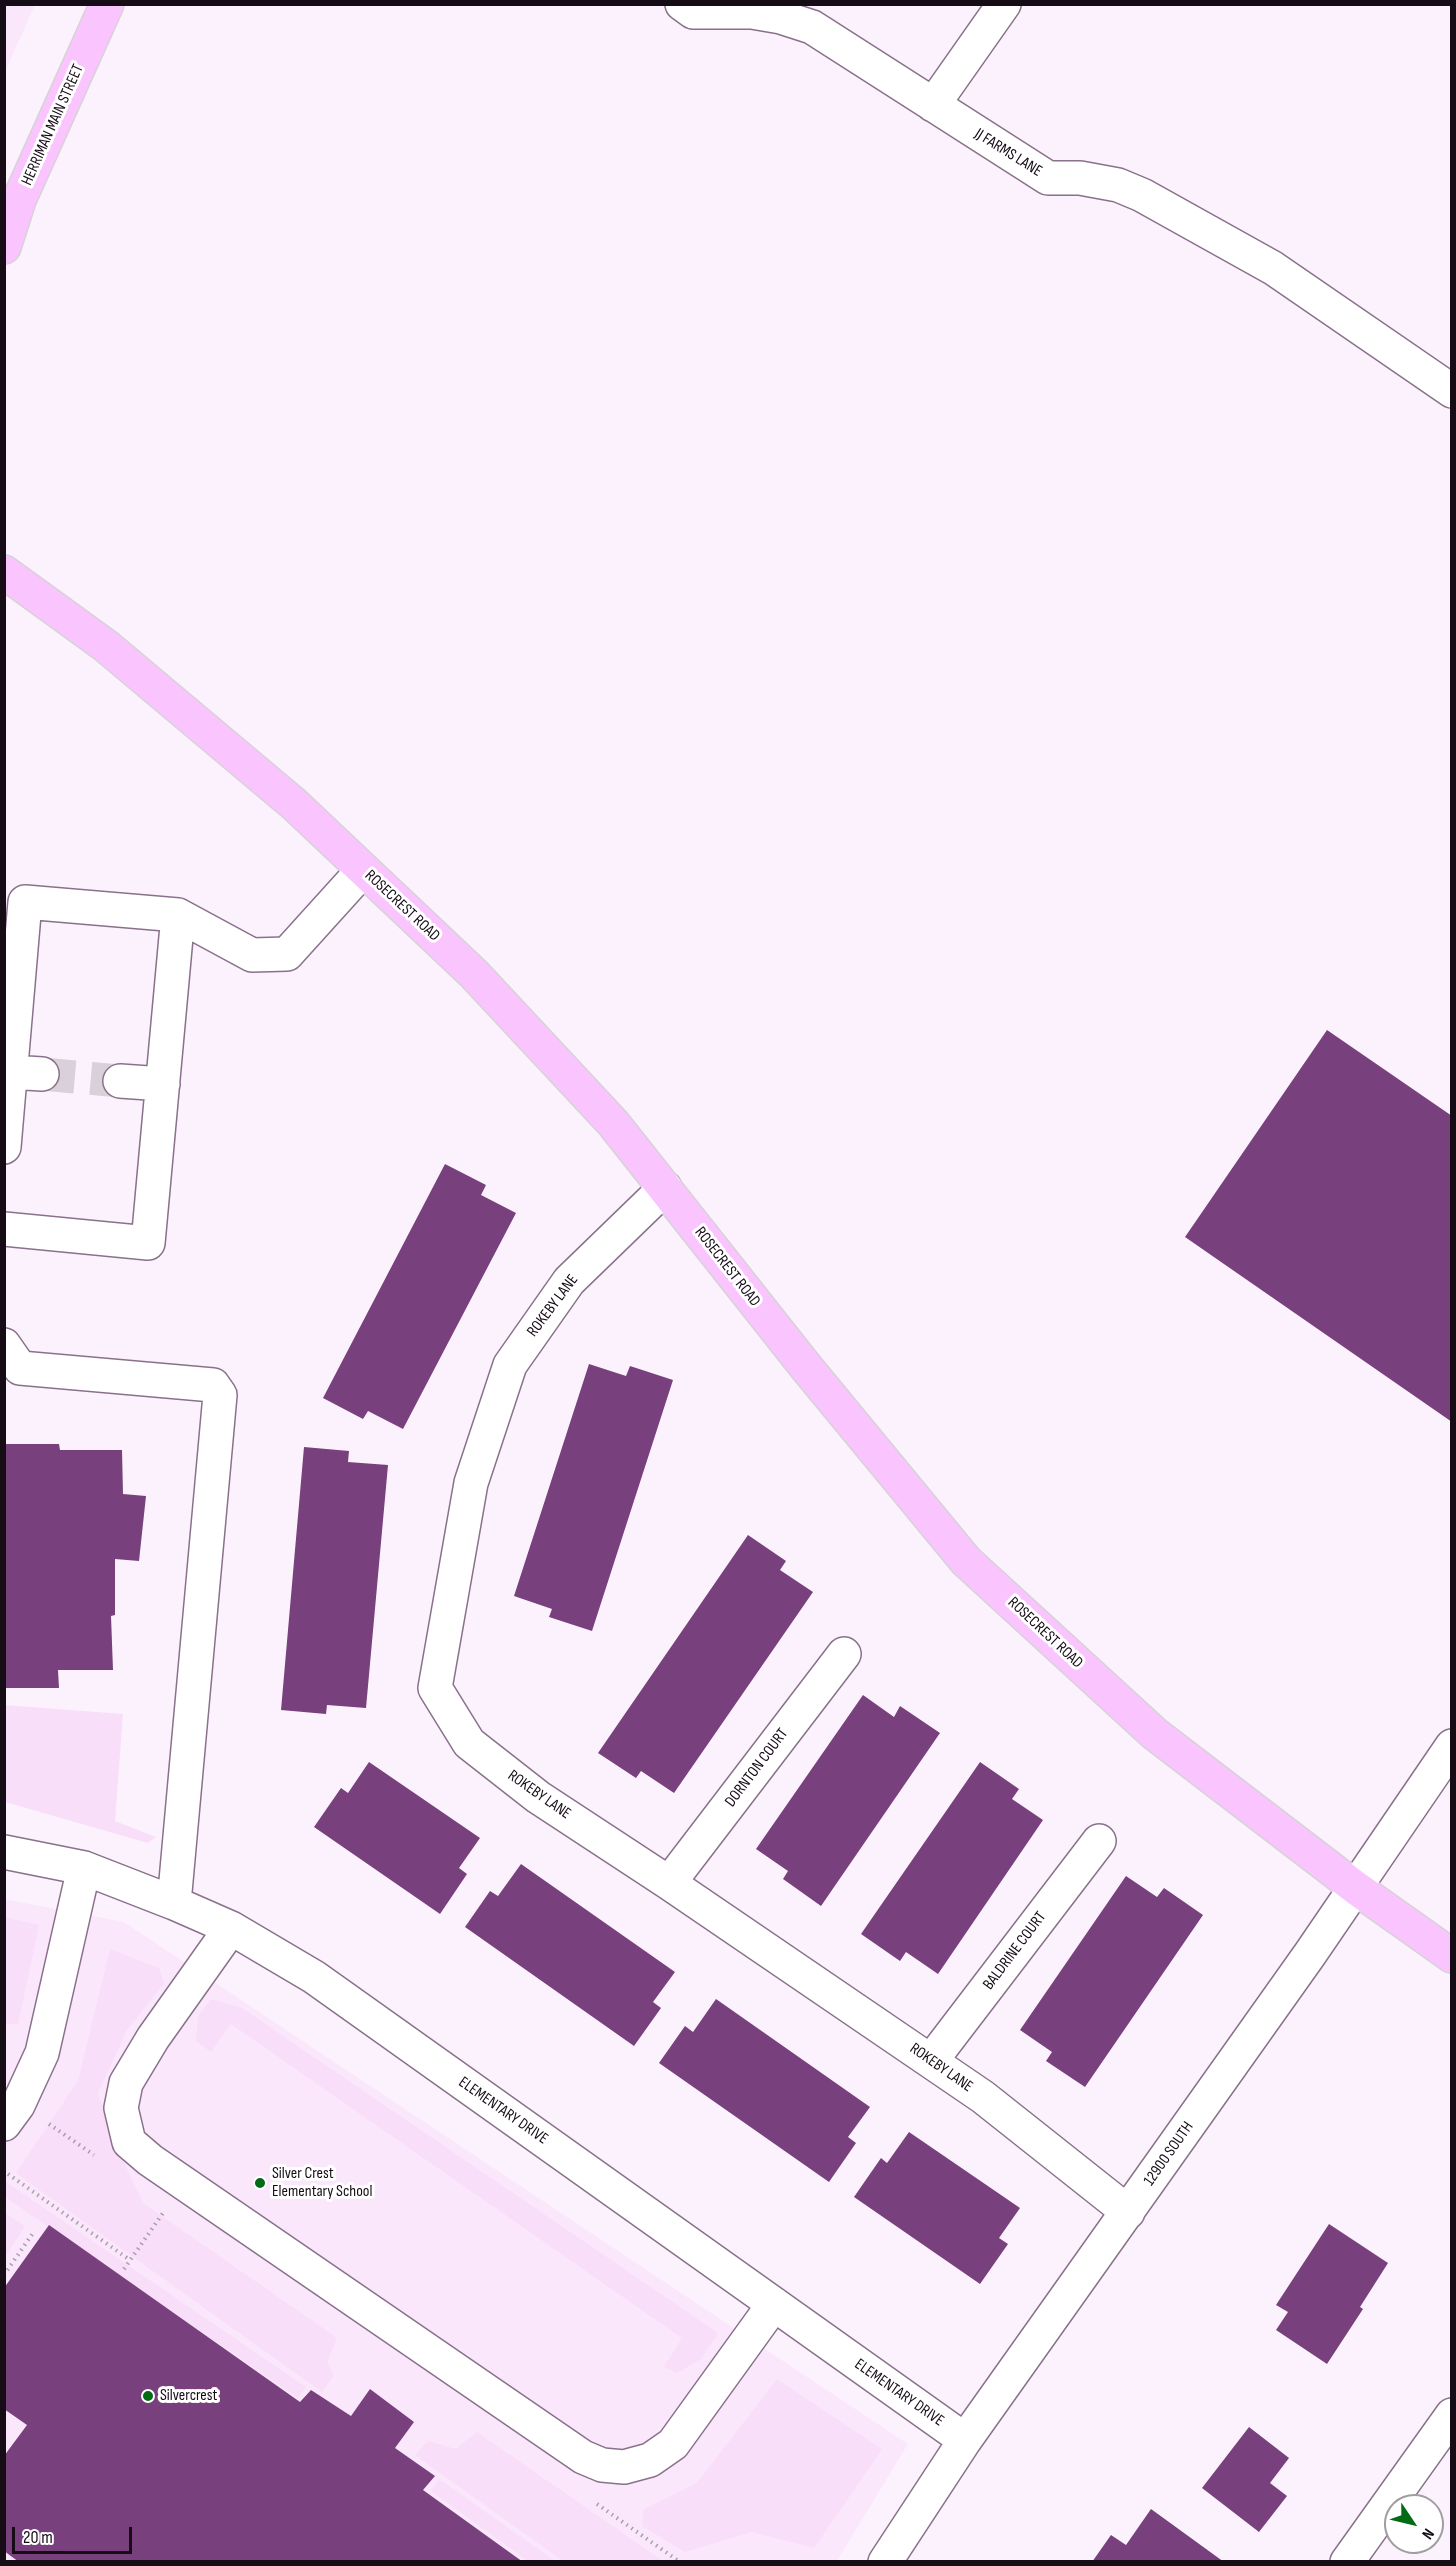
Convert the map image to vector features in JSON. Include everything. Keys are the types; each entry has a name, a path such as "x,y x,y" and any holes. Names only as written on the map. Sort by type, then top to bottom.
{"main road":[{"name":"HERRIMAN MAIN STREET","path":"4,247 20,200 107,4"},
{"name":"ROSECREST ROAD","path":"4,572 106,646 294,804 474,974 614,1123 806,1367 966,1561 1155,1734 1356,1888 1452,1956"}],"street":[{"name":"JJ FARMS LANE","path":"682,4 693,12 752,12 781,17 812,27 1048,178 1080,178 1118,185 1142,195 1273,268 1452,391"},
{"path":"933,105 1004,4"},
{"path":"4,1147 26,1073 25,902 178,915 252,955 286,954 363,870"},
{"path":"4,1229 148,1243 178,915"},
{"path":"120,1081 163,1084"},
{"name":"ROKEBY LANE","path":"665,1188 568,1281 510,1365 471,1483 435,1688 469,1743 538,1797 669,1882 931,2061 982,2097 1128,2212"},
{"path":"4,1345 20,1368 213,1385 220,1395 174,1903"},
{"name":"DORNTON COURT","path":"669,1882 844,1654"},
{"name":"12900 SOUTH","path":"885,2562 965,2440 1356,1888 1452,1746"},
{"name":"BALDRINE COURT","path":"931,2061 1099,1840"},
{"name":"ELEMENTARY DRIVE","path":"4,1852 84,1868 174,1903 231,1928 314,1977 965,2440"},
{"path":"4,2124 18,2105 42,2053 84,1868"},
{"path":"231,1928 153,2038 126,2083 121,2108 129,2142 160,2167 583,2457 602,2465 624,2467 650,2460 673,2444 774,2304"},
{"path":"1347,2562 1452,2415"}],"path":[{"path":"8,2174 130,2260"},
{"path":"124,2269 168,2206"},
{"path":"4,2275 33,2233"},
{"path":"592,2500 680,2562"}],"shaded area":[{"path":"4,5 35,5 5,72"},
{"path":"4,1705 123,1714 115,1821 156,1837 148,1843 5,1802"},
{"name":"Silver Crest Elementary School","path":"4,1899 124,1922 908,2444 837,2561 5,2561"},
{"path":"4,1917 39,1925 18,2025 5,2023"},
{"path":"110,1949 159,1968 164,1983 127,2030 98,2093 118,2150 143,2203 337,2338 327,2362 334,2375 322,2392 16,2173 78,2081"},
{"path":"211,1999 242,2008 718,2333 701,2359 677,2373 664,2367 682,2338 231,2024 211,2052 196,2041 198,2016"},
{"path":"6,2182 306,2387 298,2398 5,2197"},
{"path":"5,2213 25,2226 5,2257"},
{"path":"777,2379 882,2449 814,2548 752,2532 685,2552 642,2526 643,2510 697,2483"},
{"path":"477,2432 663,2561 563,2561 415,2455 428,2441 456,2449"},
{"path":"439,2479 555,2561 528,2561 431,2491"}],"building":[{"path":"1327,1030 1452,1116 1452,1422 1185,1237"},
{"path":"445,1164 486,1185 481,1195 516,1213 403,1429 368,1411 363,1419 323,1398"},
{"path":"589,1364 626,1376 630,1366 673,1380 592,1631 549,1617 552,1609 514,1596"},
{"path":"4,1444 59,1444 60,1450 122,1450 123,1494 146,1496 139,1561 115,1559 115,1615 111,1616 113,1670 58,1670 59,1688 4,1688"},
{"path":"304,1447 349,1451 348,1462 388,1465 366,1708 327,1705 326,1714 281,1710"},
{"path":"748,1535 786,1561 780,1570 813,1592 674,1793 641,1771 636,1778 598,1753"},
{"path":"863,1695 894,1717 900,1706 940,1733 821,1906 783,1879 788,1871 756,1849"},
{"path":"369,1762 480,1838 459,1868 467,1874 440,1914 314,1827 341,1788 348,1793"},
{"path":"980,1762 1019,1789 1012,1799 1043,1820 938,1974 906,1952 900,1961 861,1934"},
{"path":"521,1864 675,1972 653,2002 661,2008 634,2046 465,1927 490,1891 498,1896"},
{"path":"1126,1876 1157,1897 1164,1888 1203,1915 1085,2087 1046,2061 1052,2052 1020,2030"},
{"path":"716,1999 870,2107 848,2137 856,2143 829,2182 659,2063 685,2026 693,2032"},
{"path":"909,2132 1020,2208 999,2238 1008,2244 980,2284 854,2197 881,2158 887,2163"},
{"path":"1329,2224 1388,2263 1360,2307 1363,2309 1327,2364 1276,2330 1288,2312 1276,2305"},
{"name":"Silvercrest","path":"49,2225 300,2402 311,2390 351,2416 370,2389 414,2422 395,2448 435,2476 423,2490 523,2562 19,2562 4,2551 4,2456 27,2425 4,2409 4,2288"},
{"path":"1249,2427 1289,2458 1270,2483 1287,2496 1259,2532 1202,2488"},
{"path":"1151,2509 1224,2562 1092,2562 1111,2535 1126,2545"}],"tunnel":[{"path":"42,1074 120,1081"}],"place":[{"name":"Silver Crest Elementary School","path":"260,2183"},
{"name":"Silvercrest","path":"148,2396"}]}
